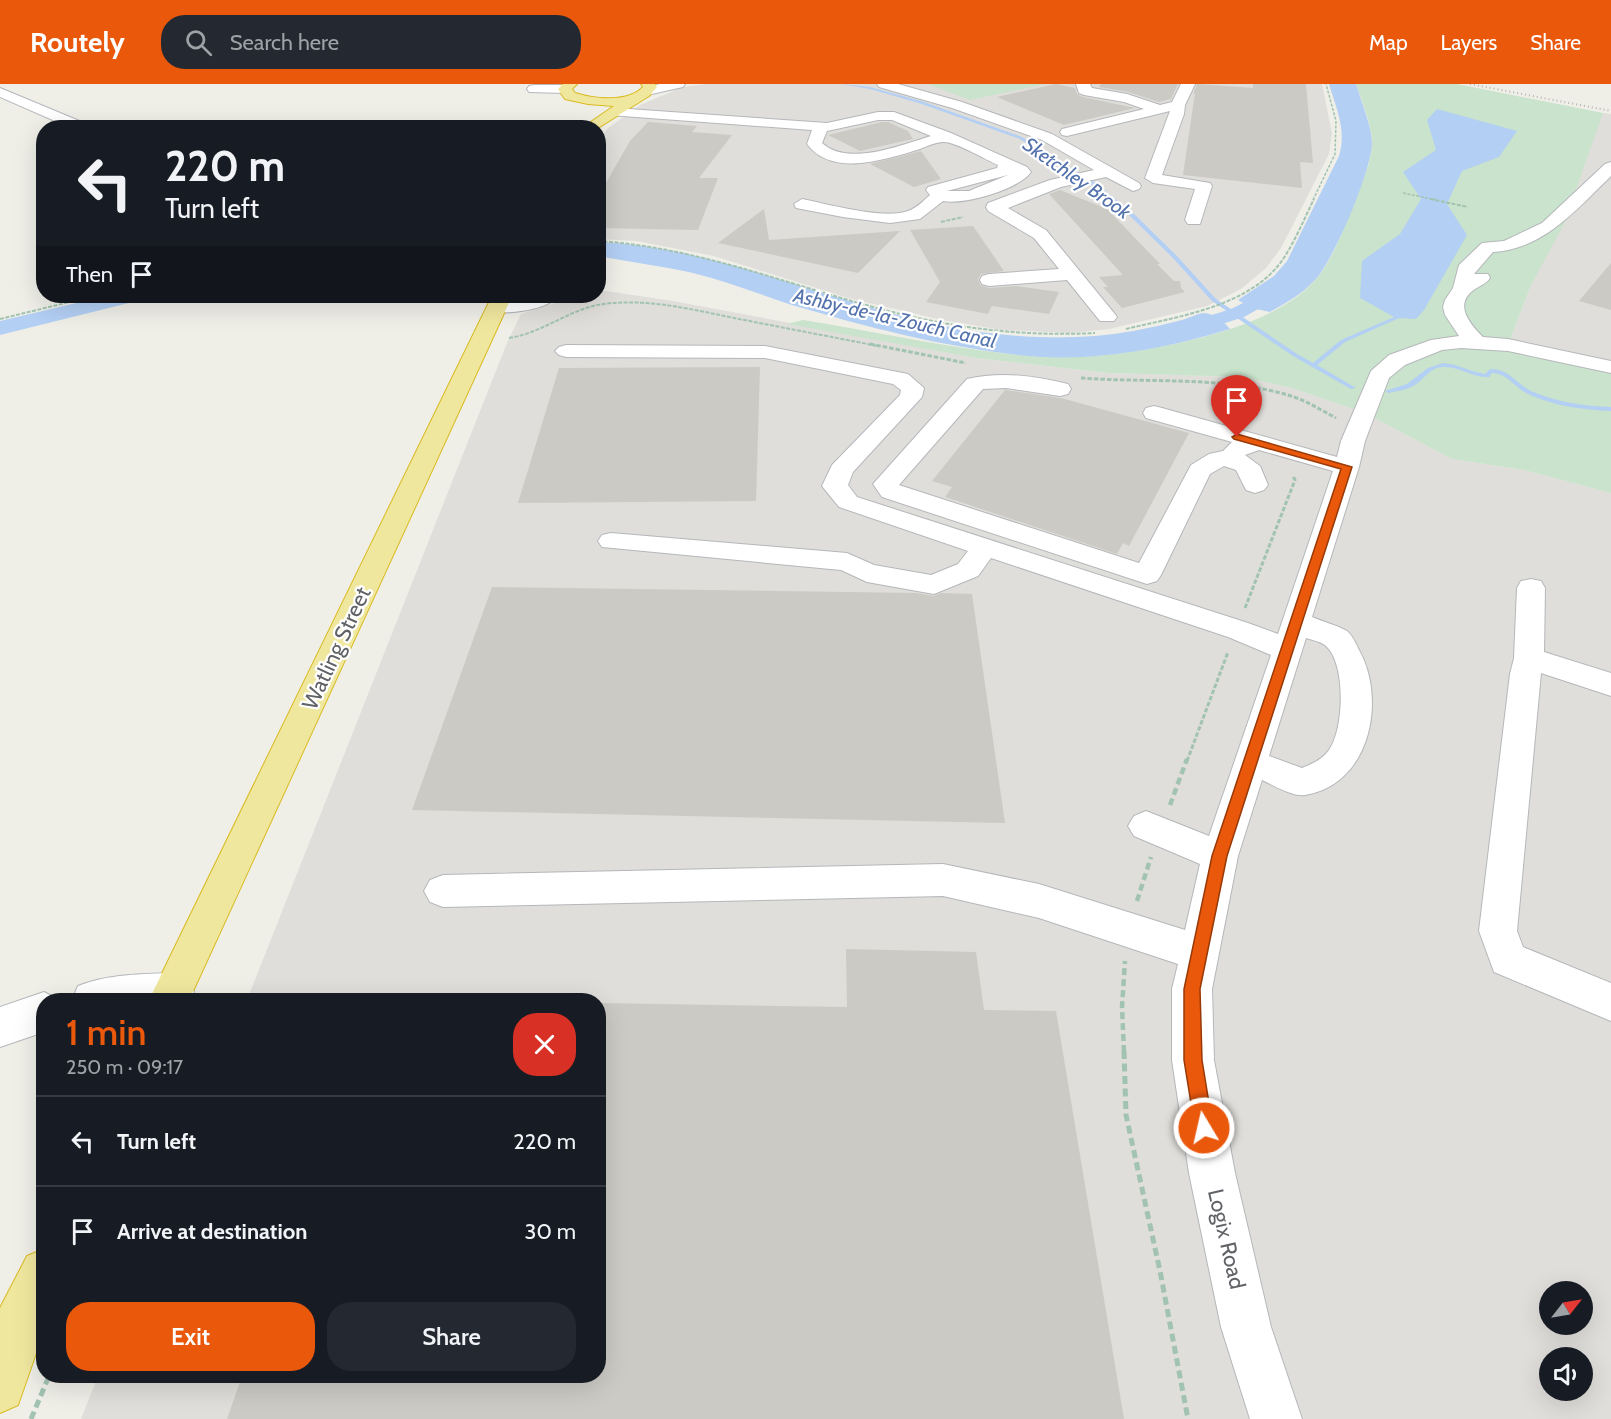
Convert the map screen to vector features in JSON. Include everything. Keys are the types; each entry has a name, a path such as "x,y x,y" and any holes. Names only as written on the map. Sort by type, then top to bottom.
{"highway":[{"path":"568,86 570,96 587,101 614,101 645,90"},
{"path":"601,120 645,90"},
{"path":"587,101 593,110 591,120"},
{"name":"Watling Street","path":"173,993 499,303"},
{"path":"0,1358 34,1294"},
{"path":"0,1387 34,1294"}],"street":[{"path":"645,90 678,84"},
{"path":"884,84 957,105 1040,137 1132,186"},
{"path":"1083,84 1084,90 1089,92 1126,98 1157,109"},
{"path":"1188,84 1178,105 1177,114 1153,178 1204,186 1194,220"},
{"path":"534,88 568,86"},
{"path":"0,92 65,120"},
{"path":"1067,132 1178,105"},
{"path":"614,112 821,127 832,127 878,116 894,116 967,145 1021,170 1022,174 961,198 950,199 940,195 916,214 907,216 876,217 802,204"},
{"path":"821,127 814,144 817,149 832,157 842,159 860,159 946,136"},
{"path":"1016,140 1040,137"},
{"path":"967,145 993,142"},
{"path":"1611,167 1548,227 1462,287 1455,295 1453,308 1461,327 1477,343 1508,345 1611,368"},
{"path":"1104,173 1056,183 994,207 1040,234 1107,317"},
{"path":"1036,176 1056,183"},
{"path":"1462,287 1466,269 1488,247 1502,259"},
{"path":"989,280 1072,274"},
{"name":"Logix Road","path":"1276,1419 1246,1328 1212,1173 1193,1060 1192,989 1220,856 1347,467 1353,441 1379,376 1397,360 1438,344 1477,343"},
{"path":"566,351 765,352 900,379 913,388 911,397 841,470 834,486 848,502 1238,630 1338,639 1351,663 1357,686 1352,736 1341,759 1327,772 1303,782 1250,762"},
{"path":"1066,383 987,381 975,384 886,484 891,492 1147,575 1200,470 1218,459 1231,458 1243,462 1254,474 1255,485"},
{"path":"1154,413 1347,467"},
{"path":"1231,458 1234,451 1243,445 1258,442"},
{"path":"610,541 847,562 867,573 934,585 968,570 984,548"},
{"path":"1531,588 1529,658 1524,674 1498,931 1508,959 1611,1002"},
{"path":"1529,658 1611,685"},
{"path":"1146,826 1220,856"},
{"path":"443,891 943,879 1039,901 1200,953"},
{"path":"0,1028 36,1015"}],"path":[{"path":"1403,193 1468,207"},
{"path":"502,339 543,331 578,311 602,305 640,302 674,306 971,363"},
{"path":"0,319 65,303"},
{"path":"1066,383 1248,388 1287,395 1314,404 1335,418 1344,416"},
{"path":"31,1419 46,1383"}],"shaded area":[{"path":"708,84 1322,84 1332,133 1329,154 1281,248 1266,268 1241,289 1207,306 1109,329 1070,333 1002,330 942,320 848,298 714,256 636,241 606,239 606,131 640,105 683,87"},
{"path":"1603,113 1611,114 1611,367 1508,345"},
{"path":"606,291 673,301 977,358 1109,373 1242,377 1292,388 1365,413 1452,459 1524,470 1611,493 1611,1419 81,1419 95,1383 606,1383 606,993 250,993 507,343 521,314 556,303 606,303"}],"green space":[{"path":"928,84 1045,84 970,100"},
{"path":"1356,84 1457,84 1603,113 1563,226 1531,285 1508,345 1611,367 1611,493 1524,470 1452,459 1365,413 1292,388 1242,377 1109,373 977,358 787,324 803,320 1000,353 1077,357 1126,353 1174,344 1221,332 1259,318 1285,305 1307,289 1326,266 1341,235 1366,173 1372,145 1369,123"}],"water":[{"path":"1329,84 1356,84 1367,117 1372,144 1359,194 1332,254 1315,280 1288,302 1270,312 1252,308 1238,300 1274,276 1287,261 1339,156 1341,128"},
{"path":"1437,109 1517,131 1499,157 1462,171 1447,204 1467,235 1424,310 1416,319 1396,318 1360,298 1362,261 1400,234 1421,199 1403,172 1436,150 1427,120"},
{"path":"606,243 650,247 700,257 896,315 997,334 1031,337 1099,336 1133,331 1203,313 1215,316 1230,329 1130,352 1079,357 1028,356 968,348 850,322 730,284 670,268 606,257"},
{"path":"76,303 129,303 0,335 0,321"}],"building":[{"path":"1056,84 1075,88 1077,94 1083,97 1135,108 1064,125 997,97"},
{"path":"1101,84 1178,84 1171,99 1159,102 1128,92 1099,87"},
{"path":"1197,84 1253,88 1253,84 1306,84 1313,163 1300,162 1302,188 1183,175 1195,93 1193,94"},
{"path":"648,122 697,126 692,132 732,135 699,178 718,178 698,230 606,228 606,183 630,141"},
{"path":"888,122 908,131 913,139 860,151 828,135"},
{"path":"921,151 941,179 914,187 870,164"},
{"path":"1060,190 1107,209 1174,281 1180,281 1181,288 1185,292 1122,308 1103,287 1108,287 1099,277 1123,275 1049,194"},
{"path":"764,209 769,240 900,231 858,273 718,243"},
{"path":"973,226 1004,271 981,274 978,279 980,285 989,288 1016,286 1059,292 1049,314 992,306 988,314 926,302 940,282 910,230"},
{"path":"1611,263 1611,310 1579,301"},
{"path":"760,367 756,501 518,503 559,368"},
{"path":"1005,390 1061,398 1189,433 1129,546 1123,543 1117,554 945,497 952,487 932,481"},
{"path":"492,587 916,593 934,596 941,593 972,594 1005,823 412,810"},
{"path":"846,949 976,952 984,1010 1056,1011 1124,1419 227,1419 240,1383 606,1383 606,1003 847,1007"}],"waterway":[{"name":"Sketchley Brook","path":"843,84 870,88 920,102 1021,138 1093,184 1132,215 1214,300 1314,366"},
{"name":"Ashby-de-la-Zouch Canal","path":"1184,330 1238,313 1288,285"},
{"path":"1314,366 1343,341 1396,318"},
{"path":"1388,391 1409,386 1433,367 1449,365 1487,376 1490,371 1502,372 1524,389 1539,396 1580,407 1611,409"},
{"path":"1314,366 1353,388"}],"railway":[{"path":"1470,84 1611,111"}],"route":[{"path":"1204,1128 1193,1060 1192,989 1220,856 1347,467 1237,437"}]}
